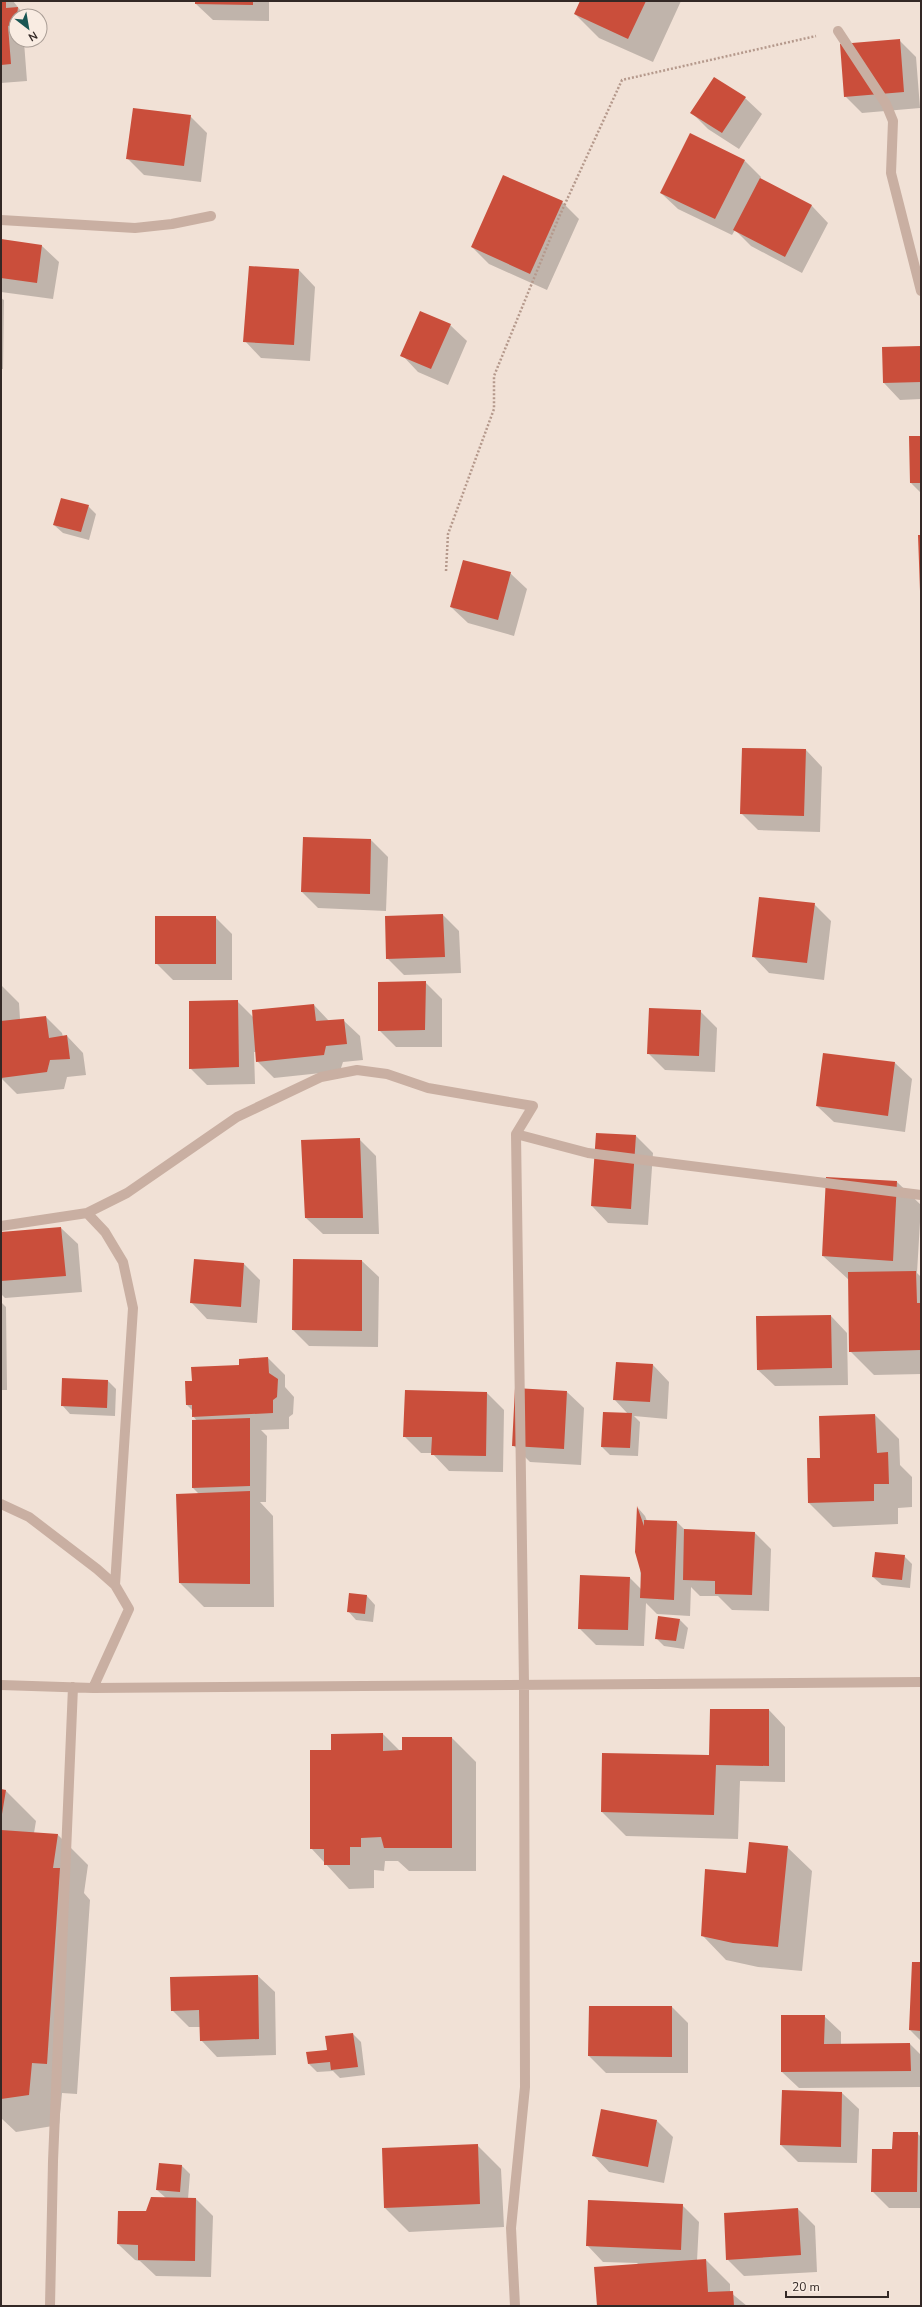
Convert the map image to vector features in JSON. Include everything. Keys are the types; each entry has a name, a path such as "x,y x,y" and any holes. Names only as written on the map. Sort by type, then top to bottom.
{"street":[{"path":"838,31 886,104 894,121 891,173 921,291"},
{"path":"1,220 135,228 166,225 211,216"},
{"path":"1,1226 87,1213 127,1193 237,1117 321,1077 357,1070 387,1074 428,1088 454,1094 495,1098 533,1106 516,1134 524,1684 525,2087 511,2228 515,2306"},
{"path":"516,1134 588,1153 921,1195"},
{"path":"87,1213 105,1232 123,1262 133,1308 115,1585"},
{"path":"1,1504 29,1517 115,1585 129,1609 93,1688"},
{"path":"1,1685 93,1688 921,1682"},
{"path":"50,2306 53,2161 72,1687"}],"path":[{"path":"446,571 448,534 494,409 494,376 559,217 622,80 838,31"}],"building":[{"path":"1,1 6,1 6,8 18,7 8,8 8,48 10,48 11,64 1,65"},
{"path":"195,1 253,1 253,5 195,4"},
{"path":"580,1 646,1 628,39 574,14"},
{"path":"900,39 904,92 844,97 840,44"},
{"path":"714,77 746,97 722,133 690,113"},
{"path":"133,108 191,115 184,166 126,159"},
{"path":"690,133 745,160 715,219 660,193"},
{"path":"503,175 563,201 530,274 471,247"},
{"path":"760,178 812,205 785,257 733,230"},
{"path":"1,239 42,245 37,283 1,278"},
{"path":"249,266 299,269 294,345 243,342"},
{"path":"420,311 451,324 431,369 400,356"},
{"path":"921,346 921,382 883,383 882,347"},
{"path":"909,436 921,436 921,483 910,483"},
{"path":"61,498 89,505 81,532 53,525"},
{"path":"918,535 921,535 921,591 920,591"},
{"path":"463,560 511,572 498,620 450,607"},
{"path":"742,748 806,749 804,816 740,814"},
{"path":"303,837 371,839 370,894 301,892"},
{"path":"759,897 815,903 807,963 752,957"},
{"path":"443,914 445,957 386,959 385,916"},
{"path":"155,916 216,916 216,964 155,964"},
{"path":"426,981 425,1030 378,1031 378,982"},
{"path":"238,1000 239,1067 189,1069 189,1001"},
{"path":"314,1004 316,1021 344,1019 347,1044 326,1046 324,1055 256,1062 252,1010"},
{"path":"649,1008 701,1010 699,1056 647,1054"},
{"path":"46,1016 49,1038 67,1035 70,1059 50,1060 47,1072 1,1078 1,1021"},
{"path":"823,1053 895,1062 888,1116 816,1106"},
{"path":"596,1133 636,1135 631,1209 591,1206"},
{"path":"360,1138 363,1218 305,1218 301,1140"},
{"path":"826,1177 897,1181 893,1261 822,1256"},
{"path":"61,1227 66,1276 1,1281 1,1232"},
{"path":"194,1259 244,1263 241,1307 190,1303"},
{"path":"293,1259 362,1260 362,1331 292,1330"},
{"path":"916,1271 917,1303 921,1303 921,1350 849,1352 848,1272"},
{"path":"831,1315 832,1368 757,1370 756,1316"},
{"path":"268,1357 269,1373 278,1379 277,1397 273,1400 273,1413 192,1417 192,1405 186,1405 185,1381 192,1381 191,1367 239,1365 239,1359"},
{"path":"616,1362 653,1364 650,1402 613,1400"},
{"path":"62,1378 108,1380 107,1408 61,1406"},
{"path":"515,1388 567,1391 564,1449 512,1446"},
{"path":"405,1390 487,1392 486,1456 431,1455 432,1437 403,1437"},
{"path":"603,1412 632,1413 630,1448 601,1447"},
{"path":"875,1414 877,1453 888,1452 889,1484 874,1484 874,1501 808,1503 807,1458 820,1458 819,1416"},
{"path":"250,1418 250,1486 192,1488 192,1420"},
{"path":"250,1491 250,1584 179,1583 176,1494"},
{"path":"637,1506 644,1526 644,1520 677,1521 674,1600 640,1598 641,1573 635,1552"},
{"path":"684,1529 755,1532 752,1595 715,1594 715,1581 683,1580"},
{"path":"875,1552 905,1555 902,1580 872,1577"},
{"path":"580,1575 630,1577 628,1630 578,1629"},
{"path":"349,1593 367,1595 365,1614 347,1612"},
{"path":"658,1616 680,1619 676,1641 655,1639"},
{"path":"710,1709 769,1709 769,1766 716,1765 714,1815 601,1812 602,1753 709,1755"},
{"path":"383,1733 383,1751 402,1750 402,1737 452,1737 452,1848 384,1848 381,1837 361,1838 361,1847 350,1847 350,1865 324,1865 324,1849 310,1849 310,1750 331,1750 331,1734"},
{"path":"1,1789 6,1790 2,1814 1,1814"},
{"path":"1,1830 58,1834 53,1868 60,1868 47,2064 32,2063 29,2095 1,2099"},
{"path":"749,1842 788,1846 778,1947 733,1943 701,1936 705,1869 746,1873"},
{"path":"912,1962 921,1962 921,2031 909,2030"},
{"path":"258,1975 259,2039 200,2041 199,2010 171,2011 170,1977"},
{"path":"589,2006 672,2006 672,2057 588,2056"},
{"path":"781,2015 825,2015 824,2044 910,2043 911,2071 781,2072"},
{"path":"353,2033 358,2067 331,2070 330,2062 308,2064 306,2052 327,2050 325,2036"},
{"path":"782,2090 842,2092 841,2147 780,2145"},
{"path":"601,2109 657,2120 648,2167 592,2156"},
{"path":"893,2132 918,2132 917,2192 871,2192 872,2149 892,2149"},
{"path":"478,2144 480,2204 384,2208 382,2148"},
{"path":"159,2163 182,2165 180,2192 156,2190"},
{"path":"151,2197 196,2198 195,2261 138,2260 138,2245 117,2244 118,2211 146,2211"},
{"path":"588,2200 683,2204 681,2250 586,2246"},
{"path":"798,2208 801,2255 726,2260 724,2213"},
{"path":"706,2259 708,2292 733,2291 734,2306 597,2306 594,2267"}]}
